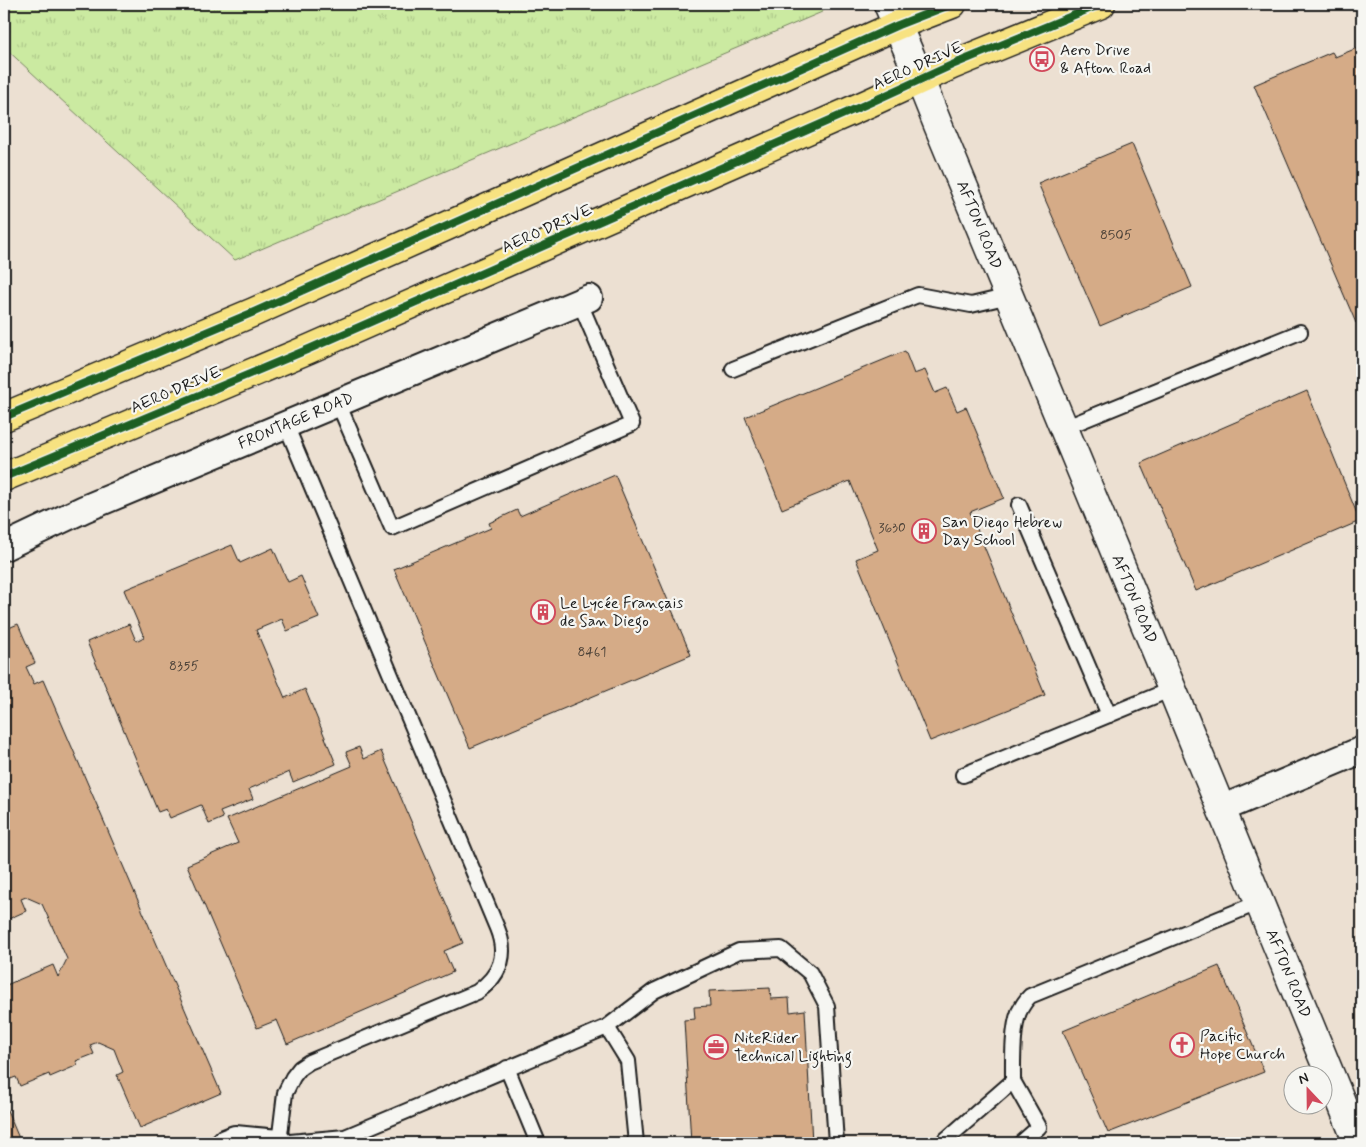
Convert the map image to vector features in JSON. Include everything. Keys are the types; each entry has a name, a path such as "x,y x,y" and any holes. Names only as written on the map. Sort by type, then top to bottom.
{"main road":[{"path":"4,417 254,312 893,14 952,4"},
{"name":"AERO DRIVE","path":"4,477 309,349 952,65 1101,4"}],"street":[{"name":"AFTON ROAD","path":"893,14 1358,1143"},
{"name":"FRONTAGE ROAD","path":"4,547 84,509 585,300"},
{"path":"1221,809 1362,750"},
{"path":"225,1143 236,1139 279,1143"}],"lane":[{"path":"733,369 918,294 970,306 1009,296"},
{"path":"338,403 392,528 632,424 585,300"},
{"path":"1064,428 1300,332"},
{"path":"286,424 500,934 502,954 495,975 488,984 477,992 309,1062 300,1068 293,1076 285,1092 279,1143 345,1140 507,1068 606,1027 654,991 738,951 781,949 810,973 826,1006 836,1143"},
{"path":"1019,505 1109,715"},
{"path":"963,774 1172,689"},
{"path":"1021,1143 1039,1128 1013,1081 1015,1029 1022,1004 1030,996 1260,902"},
{"path":"606,1027 628,1061 636,1143"},
{"path":"507,1068 538,1143"},
{"path":"942,1143 1013,1081"}],"green space":[{"path":"4,4 827,4 827,6 822,12 235,260 4,47"}],"building":[{"path":"1362,46 1362,320 1356,323 1254,85 1332,52 1335,57"},
{"path":"1132,144 1192,287 1100,326 1038,183"},
{"name":"San Diego Hebrew Day School","path":"905,351 914,374 925,370 935,393 947,388 957,411 966,407 1004,498 970,512 1045,695 930,741 856,559 878,550 850,481 782,509 745,417"},
{"path":"1307,391 1360,521 1196,591 1141,463"},
{"name":"Le Lycée Français de San Diego","path":"615,475 691,655 470,748 394,569 491,528 489,523 517,510 520,516"},
{"path":"232,545 240,563 273,548 288,582 301,576 319,618 287,631 282,619 256,630 285,698 305,689 336,764 293,782 289,772 249,789 253,799 220,812 223,818 209,824 201,805 170,818 166,809 158,812 87,642 129,624 136,641 144,637 124,590"},
{"path":"18,624 35,663 26,667 34,684 43,680 221,1093 140,1128 117,1075 123,1072 114,1049 98,1042 90,1045 94,1054 76,1061 78,1065 50,1077 49,1074 20,1086 16,1077 5,1081 4,1086 4,986 53,965 58,977 67,959 42,904 26,897 21,899 26,911 4,921 4,630"},
{"path":"359,747 364,759 381,751 463,943 444,951 453,972 287,1044 277,1020 257,1028 187,865 238,843 227,819 352,766 346,752"},
{"path":"1219,966 1264,1072 1108,1133 1063,1031"},
{"path":"770,988 771,999 789,998 790,1012 805,1010 812,1143 691,1143 684,1020 695,1019 694,1007 710,1006 709,991"},
{"path":"4,1103 21,1143 4,1143"},
{"path":"450,1137 452,1143 435,1143"}],"cycle path":[{"path":"4,417 254,312 898,25 952,4"},
{"path":"4,477 309,349 952,65 1101,4"}],"place":[{"name":"Aero Drive & Afton Road","path":"1042,59"},
{"name":"San Diego Hebrew Day School","path":"924,531"},
{"name":"Le Lycée Français de San Diego","path":"543,612"},
{"name":"Pacific Hope Church","path":"1182,1045"},
{"name":"NiteRider Technical Lighting","path":"716,1047"}]}
